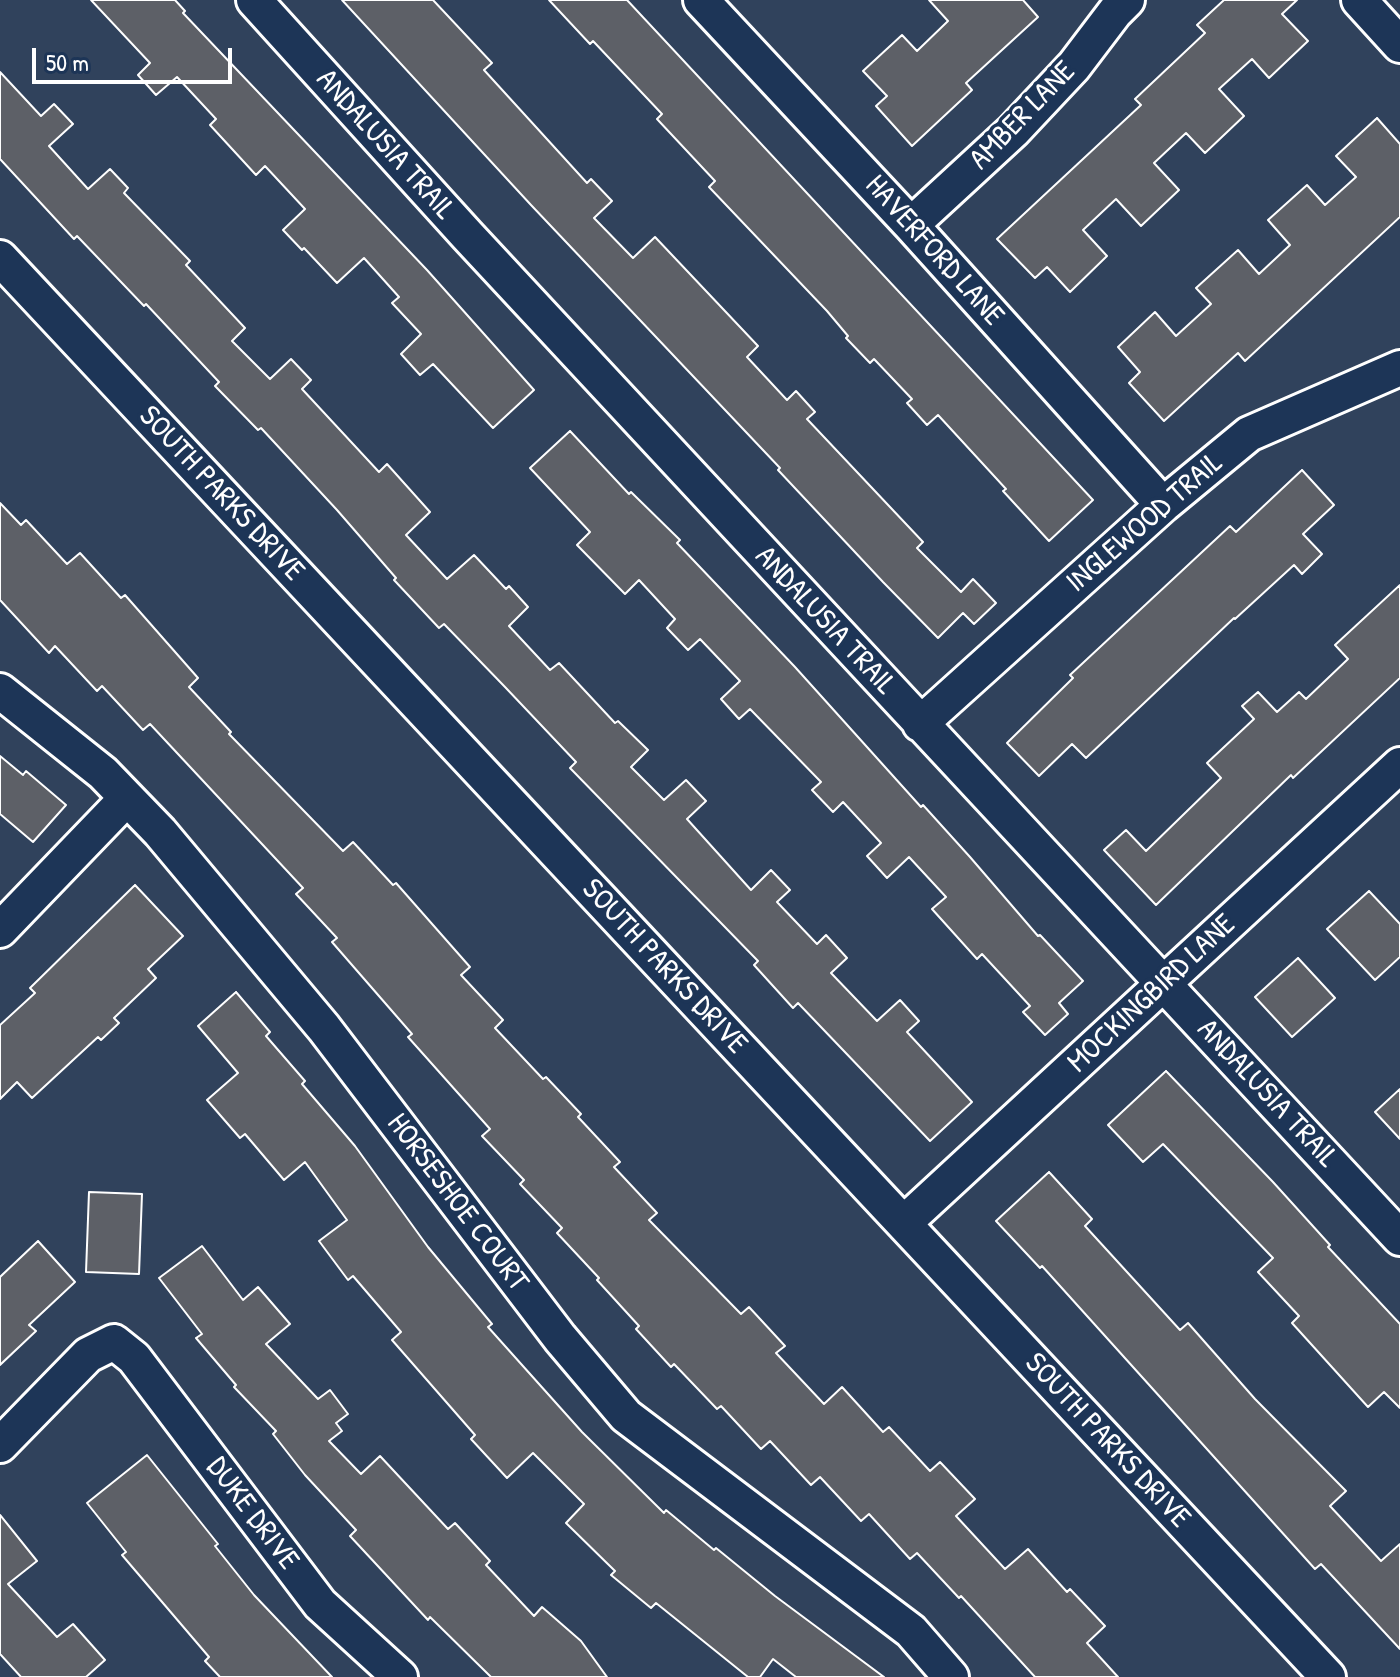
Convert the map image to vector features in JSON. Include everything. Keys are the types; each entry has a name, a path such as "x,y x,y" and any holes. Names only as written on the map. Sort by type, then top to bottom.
{"street":[{"name":"ANDALUSIA TRAIL","path":"254,0 920,724 1397,1228"},
{"name":"HAVERFORD LANE","path":"701,0 911,225 1163,505"},
{"name":"AMBER LANE","path":"911,225 1013,131 1074,66 1127,0"},
{"path":"1359,0 1400,45"},
{"name":"SOUTH PARKS DRIVE","path":"0,258 1328,1677"},
{"name":"INGLEWOOD TRAIL","path":"920,724 1163,505 1249,434 1400,368"},
{"name":"HORSESHOE COURT","path":"0,691 103,773 160,832 324,1028 560,1338 626,1416 911,1631 951,1677"},
{"name":"MOCKINGBIRD LANE","path":"904,1223 1400,765"},
{"path":"0,930 127,798"},
{"name":"DUKE DRIVE","path":"0,1445 88,1355 114,1342 134,1358 320,1604 400,1677"}],"building":[{"path":"91,0 175,0 185,11 183,13 427,270 534,390 493,428 433,364 420,375 401,354 421,334 392,303 399,297 364,258 337,283 304,248 302,250 283,230 305,209 265,166 256,175 210,125 216,119 177,77 156,95 138,75 150,63"},
{"path":"342,0 433,0 492,63 484,70 587,183 591,179 612,201 594,218 633,258 655,237 758,346 747,357 787,400 796,391 815,412 807,419 923,542 917,548 961,592 973,579 996,603 974,624 963,613 938,638"},
{"path":"549,0 627,0 1093,500 1049,541 938,415 927,425 907,403 912,399 874,359 870,363 846,338 848,336 827,311 709,187 715,181 657,119 662,114"},
{"path":"929,0 1023,0 1038,17 966,83 972,90 912,146 876,106 887,96 863,71 902,35 917,51 948,21"},
{"path":"1224,0 1297,0 1282,14 1308,41 1269,78 1252,59 1219,89 1244,116 1205,153 1186,133 1154,163 1179,190 1141,226 1116,199 1083,230 1107,256 1070,292 1047,267 1035,278 997,239 1141,105 1135,99 1205,33 1197,25"},
{"path":"0,72 41,116 54,104 73,124 49,146 88,189 110,169 128,188 124,193 190,261 186,265 245,328 232,341 270,379 291,359 311,380 302,389 379,472 387,464 430,512 406,535 447,579 474,555 506,589 509,586 528,607 509,626 550,670 559,663 615,723 618,721 648,750 631,767 664,800 686,780 706,801 687,819 751,890 771,870 790,890 777,902 817,944 826,935 847,958 831,973 877,1021 900,1000 919,1021 907,1032 972,1102 930,1141 798,1003 793,1008 754,965 758,961 570,768 576,762 444,624 439,628 394,580 396,578 337,510 261,428 258,430 215,386 219,382 146,304 144,306 77,236 74,239 0,159"},
{"path":"1377,118 1400,144 1400,217 1245,361 1238,353 1164,421 1129,383 1140,372 1118,347 1155,312 1176,336 1211,304 1196,288 1238,250 1259,274 1290,245 1268,220 1307,185 1325,205 1356,177 1336,156"},
{"path":"570,431 629,494 631,492 680,540 677,543 795,667 921,807 923,805 1038,936 1083,981 1059,1003 1068,1014 1045,1035 1023,1012 1030,1006 982,954 977,959 932,909 946,897 909,857 887,878 867,856 881,843 843,802 833,812 812,790 821,782 750,709 739,719 721,699 740,681 700,639 688,650 667,628 675,619 639,580 625,594 577,545 590,532 530,468"},
{"path":"1302,470 1334,505 1303,534 1322,554 1302,574 1294,565 1086,758 1072,744 1039,776 1007,743 1073,678 1070,675 1230,526 1236,532"},
{"path":"0,503 21,525 26,520 67,564 80,553 121,598 125,595 198,678 189,687 231,732 229,734 343,851 353,842 393,885 396,883 470,967 461,975 503,1020 495,1028 581,1114 578,1117 620,1162 614,1167 657,1213 649,1220 741,1314 749,1307 785,1346 776,1353 824,1404 842,1387 883,1432 889,1427 930,1471 940,1462 975,1499 956,1516 1005,1569 1028,1549 1067,1592 1070,1589 1105,1626 1087,1643 1118,1677 1035,1677 917,1553 910,1559 869,1514 861,1521 820,1477 811,1485 770,1441 761,1449 721,1406 717,1409 674,1364 671,1367 636,1329 639,1326 597,1280 599,1278 557,1233 562,1228 520,1184 524,1180 482,1136 490,1129 408,1037 412,1034 332,942 337,938 296,894 303,888 150,724 143,730 102,686 97,691 55,646 49,653 0,600"},
{"path":"1400,585 1400,678 1293,778 1291,775 1156,905 1104,850 1126,830 1146,851 1221,778 1207,763 1254,719 1242,706 1258,692 1277,712 1299,692 1306,699 1348,659 1335,645"},
{"path":"0,756 23,775 26,771 66,805 33,842 0,814"},
{"path":"135,885 183,936 148,969 156,978 114,1018 119,1023 101,1040 98,1037 32,1098 17,1082 0,1099 0,1025 35,993 30,988"},
{"path":"1369,891 1400,924 1400,957 1375,980 1327,929"},
{"path":"1298,958 1335,998 1292,1037 1255,997"},
{"path":"236,992 270,1032 266,1036 305,1081 302,1084 355,1146 428,1247 492,1324 488,1327 582,1432 664,1513 666,1510 714,1550 716,1548 884,1677 796,1677 773,1659 760,1677 748,1677 656,1603 651,1608 611,1575 615,1571 566,1523 584,1504 533,1453 507,1478 471,1439 475,1435 392,1340 401,1332 353,1276 348,1280 319,1241 347,1220 305,1162 284,1180 245,1134 240,1138 207,1100 238,1073 198,1026"},
{"path":"1166,1071 1273,1182 1400,1324 1400,1408 1384,1392 1368,1407 1292,1323 1299,1316 1258,1272 1273,1258 1163,1144 1143,1162 1108,1125"},
{"path":"1400,1089 1400,1139 1375,1112"},
{"path":"1049,1172 1092,1219 1085,1226 1180,1330 1188,1323 1255,1399 1346,1491 1330,1506 1381,1561 1400,1544 1400,1649 1321,1564 1315,1569 1042,1266 1040,1268 996,1221"},
{"path":"89,1192 142,1194 139,1274 86,1272"},
{"path":"38,1241 75,1282 29,1325 36,1331 0,1365 0,1277"},
{"path":"202,1246 243,1300 258,1287 290,1324 266,1344 318,1399 330,1390 348,1414 336,1423 342,1431 329,1441 361,1474 380,1456 448,1529 455,1523 490,1561 486,1565 534,1616 542,1607 581,1641 607,1677 491,1677 430,1617 428,1620 350,1536 356,1530 305,1475 273,1434 276,1431 234,1387 236,1385 196,1338 202,1334 159,1278"},
{"path":"147,1455 254,1595 332,1677 220,1677 205,1661 209,1657 122,1555 126,1552 87,1503"},
{"path":"0,1515 37,1561 8,1584 57,1637 73,1624 105,1660 86,1677 21,1677 0,1654"}]}
